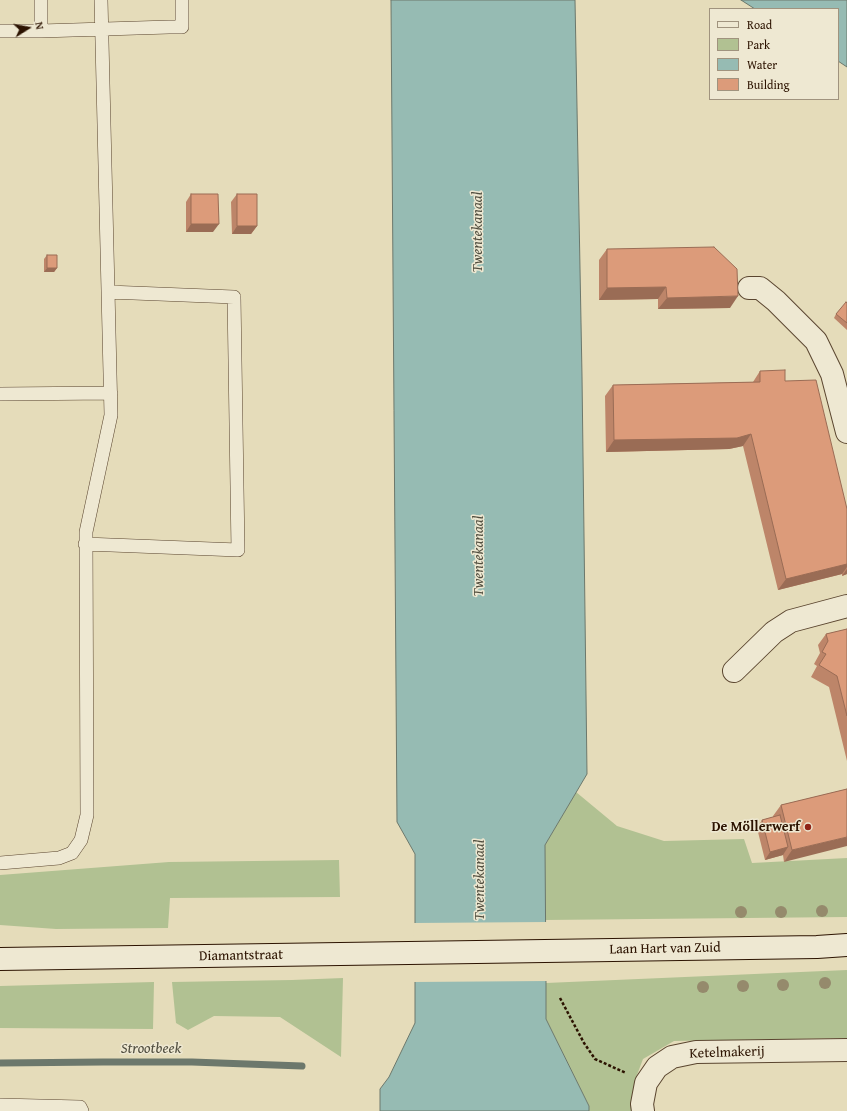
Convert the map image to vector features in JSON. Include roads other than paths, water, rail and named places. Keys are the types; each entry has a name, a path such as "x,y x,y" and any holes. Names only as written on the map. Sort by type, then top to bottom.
{"main road":[{"path":"749,288 760,288 776,301 816,341 832,374 847,432"},
{"path":"734,671 774,632 791,621 847,606"},
{"name":"Laan Hart van Zuid","path":"482,952 817,947 847,945"},
{"name":"Diamantstraat","path":"0,959 482,952"},
{"name":"Ketelmakerij","path":"643,1111 642,1104 646,1083 657,1067 672,1057 696,1052 847,1050"}],"lane":[{"path":"41,0 41,31"},
{"path":"0,863 59,858 72,853 81,840 87,815 86,532 111,415 101,0"},
{"path":"0,32 169,26 182,27 182,0"},
{"path":"86,544 238,550 234,296 108,292"},
{"path":"0,394 111,393"},
{"path":"0,1105 80,1107 82,1111"}],"water":[{"name":"Twentekanaal","path":"391,0 575,0 587,774 545,845 546,1019 589,1106 589,1111 380,1111 380,1089 389,1077 415,1023 415,854 397,822"},
{"path":"741,0 847,0 847,67 839,62 839,8 753,8"}],"waterway":[{"name":"Strootbeek","path":"0,1063 192,1062 302,1066"}],"place":[{"name":"De Möllerwerf","path":"808,827"}]}
